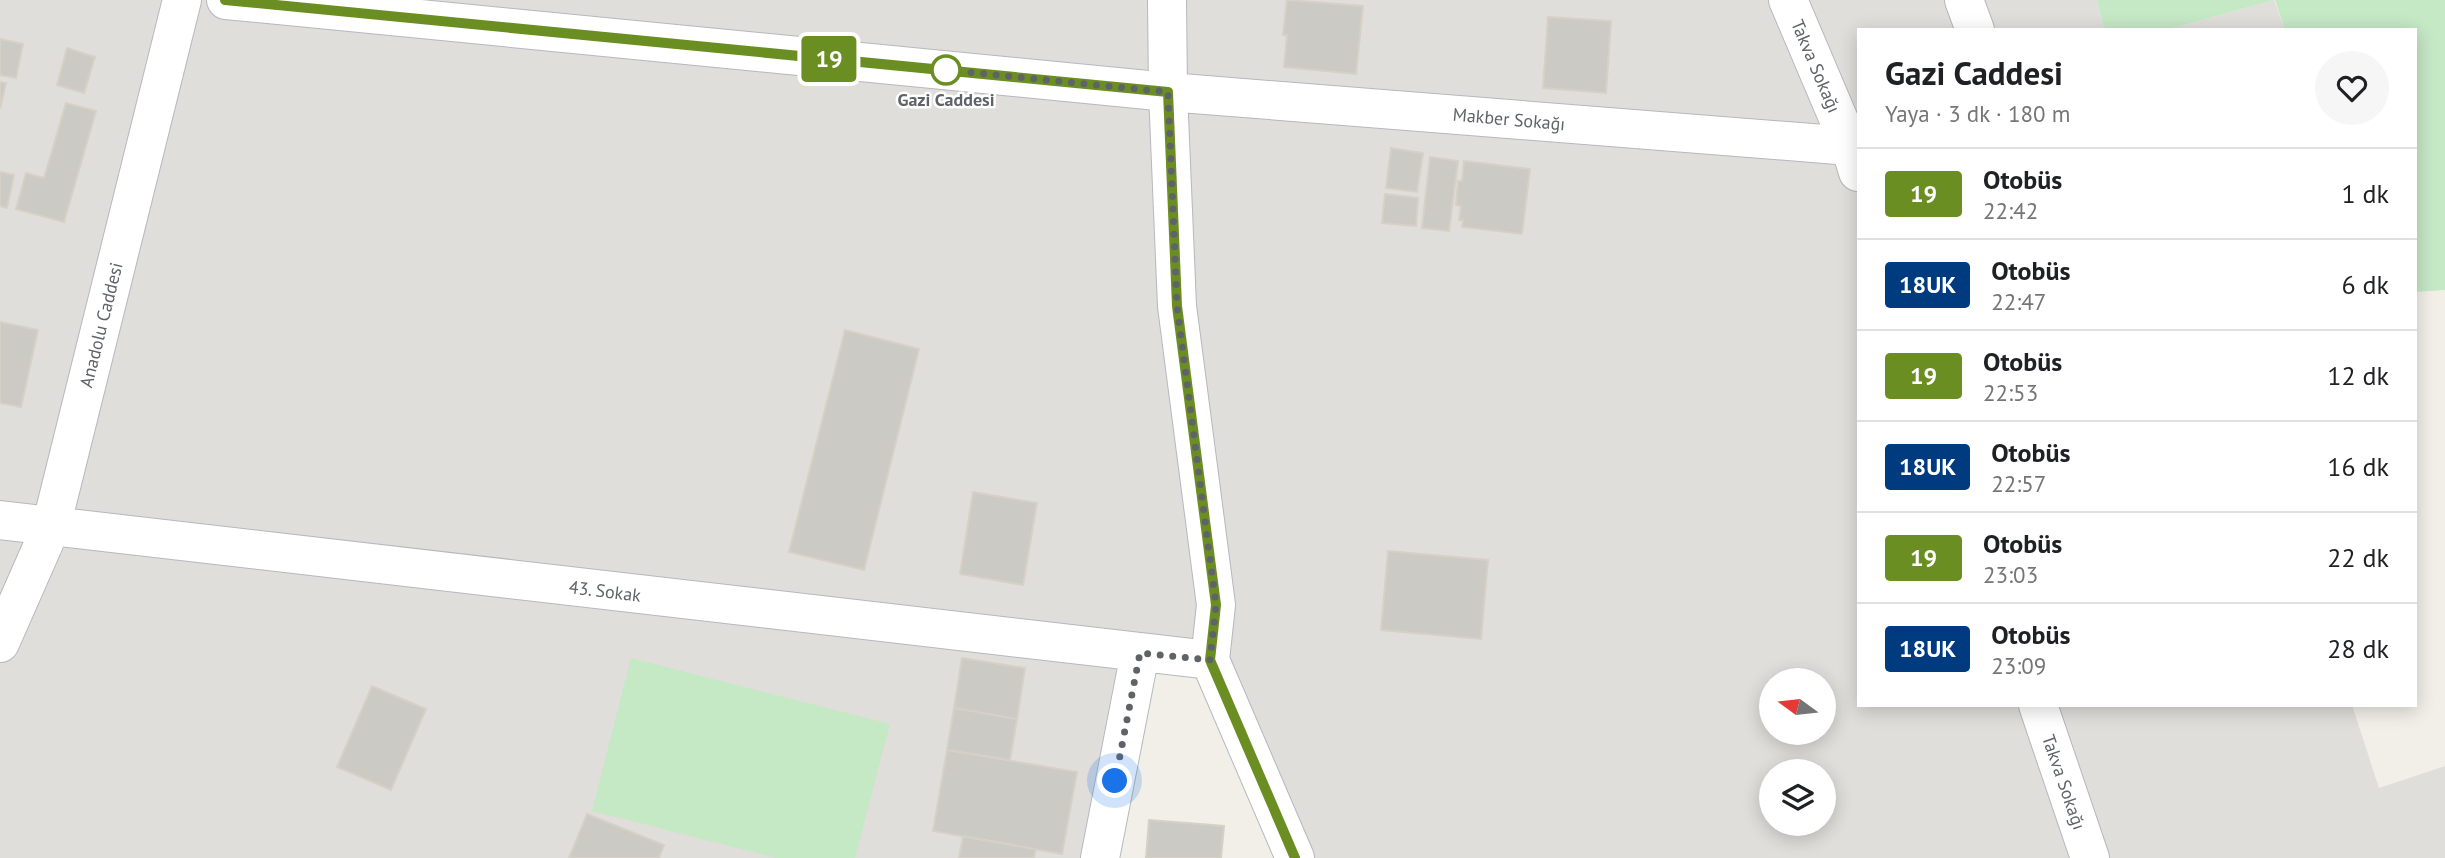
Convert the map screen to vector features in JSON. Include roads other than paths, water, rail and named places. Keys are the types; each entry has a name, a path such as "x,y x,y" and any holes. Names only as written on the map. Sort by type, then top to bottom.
{"street":[{"name":"Anadolu Caddesi","path":"0,643 51,527 182,0"},
{"name":"Makber Sokağı","path":"226,0 1854,159"},
{"path":"1167,0 1177,306 1216,605 1210,660 1295,858"},
{"name":"Takva Sokağı","path":"1788,0 1854,159"},
{"path":"1964,0 1974,28"},
{"name":"43. Sokak","path":"0,520 1210,660"},
{"path":"1100,858 1140,653"},
{"name":"Takva Sokağı","path":"2039,707 2090,858"}],"place":[{"name":"Gazi Caddesi","path":"946,70"}]}
